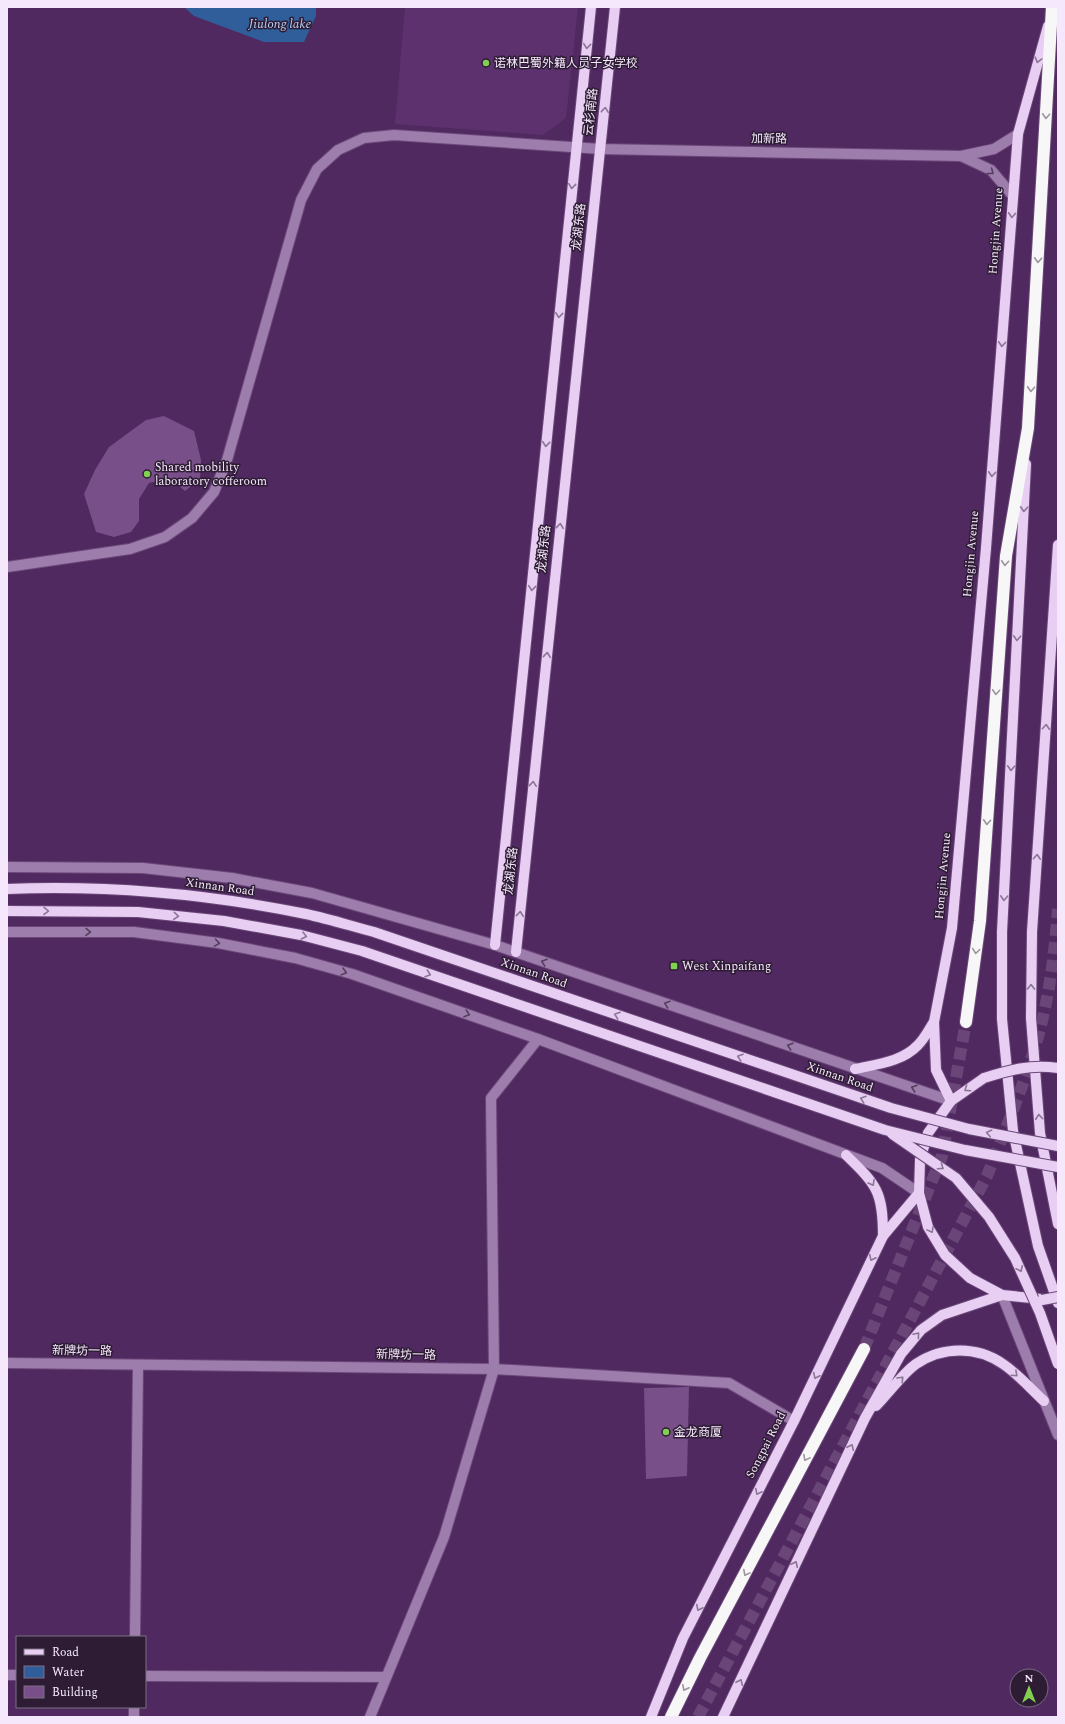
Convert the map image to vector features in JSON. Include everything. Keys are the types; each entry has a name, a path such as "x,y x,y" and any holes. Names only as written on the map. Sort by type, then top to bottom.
{"highway":[{"name":"Hongjin Avenue","path":"966,1022 980,922 1006,556 1028,428 1052,8"},
{"path":"671,1717 700,1658 864,1350"}],"main road":[{"name":"云杉南路","path":"576,147 591,7"},
{"name":"云杉南路","path":"601,149 615,7"},
{"name":"Hongjin Avenue","path":"950,1100 936,1070 934,1022 952,928 986,548 1018,134 1052,8"},
{"name":"龙湖东路","path":"496,945 576,147"},
{"name":"龙湖东路","path":"516,952 601,149"},
{"name":"Hongjin Avenue","path":"1028,428 1002,932 1002,1019 1013,1131 1038,1246 1058,1303"},
{"path":"1058,545 1032,932 1031,1018 1040,1133 1058,1224"},
{"name":"Xinnan Road","path":"7,889 139,890 230,900 308,914 374,932 891,1108 969,1129 1040,1144 1058,1146"},
{"path":"7,911 138,912 224,921 301,935 362,951 885,1130 965,1150 1058,1167"},
{"path":"855,1069 887,1062 904,1056 919,1045 934,1022"},
{"path":"1058,1068 1016,1068 984,1078 950,1100 928,1133 920,1160 919,1193 928,1227 945,1255 970,1278 1002,1295 1042,1300 1058,1297"},
{"path":"885,1130 956,1178 988,1217 1015,1258 1040,1313 1058,1364"},
{"path":"846,1155 869,1177 878,1193 882,1212 882,1236"},
{"name":"Songpai Road","path":"651,1717 683,1638 794,1421 882,1236 919,1193"},
{"path":"723,1717 865,1418 901,1354 921,1330 942,1315 1002,1295"},
{"path":"865,1418 915,1365 931,1356 952,1350 971,1350 991,1357 1004,1364 1044,1401"}],"street":[{"path":"962,156 994,149 1018,134"},
{"name":"加新路","path":"7,567 130,549 164,537 192,518 214,492 227,460 301,200 317,169 338,150 364,138 394,135 601,149 962,156"},
{"path":"962,156 991,170 1013,196"},
{"name":"Xinnan Road","path":"7,866 143,868 232,878 312,893 496,945 855,1069 950,1100"},
{"path":"7,932 134,932 218,942 295,958 352,974 538,1039 882,1168 919,1193"},
{"path":"370,1717 444,1536 494,1369 491,1098 538,1039"},
{"path":"1002,1295 1058,1435"},
{"name":"新牌坊一路","path":"7,1363 494,1369 729,1383 794,1421"},
{"path":"135,1636 138,1365"},
{"path":"146,1676 386,1677"}],"shaded area":[{"name":"诺林巴蜀外籍人员子女学校","path":"405,7 578,7 566,118 543,135 395,124"}],"water":[{"name":"Jiulong lake","path":"184,7 316,7 316,16 304,42 264,42 194,16"}],"building":[{"name":"Shared mobility laboratory cofferoom","path":"164,416 194,431 201,460 200,479 185,491 170,478 149,483 139,499 139,521 131,532 114,537 96,532 84,494 95,470 109,447 146,420"},
{"name":"金龙商厦","path":"689,1387 687,1476 646,1479 644,1388"}],"tunnel":[{"path":"698,1717 987,1176 1010,1119 1037,1041 1048,993 1056,937 1058,909"},
{"path":"864,1349 942,1156 966,1022"}],"place":[{"name":"诺林巴蜀外籍人员子女学校","path":"486,63"},
{"name":"Shared mobility laboratory cofferoom","path":"147,474"},
{"name":"West Xinpaifang","path":"674,966"},
{"name":"金龙商厦","path":"666,1432"}]}
